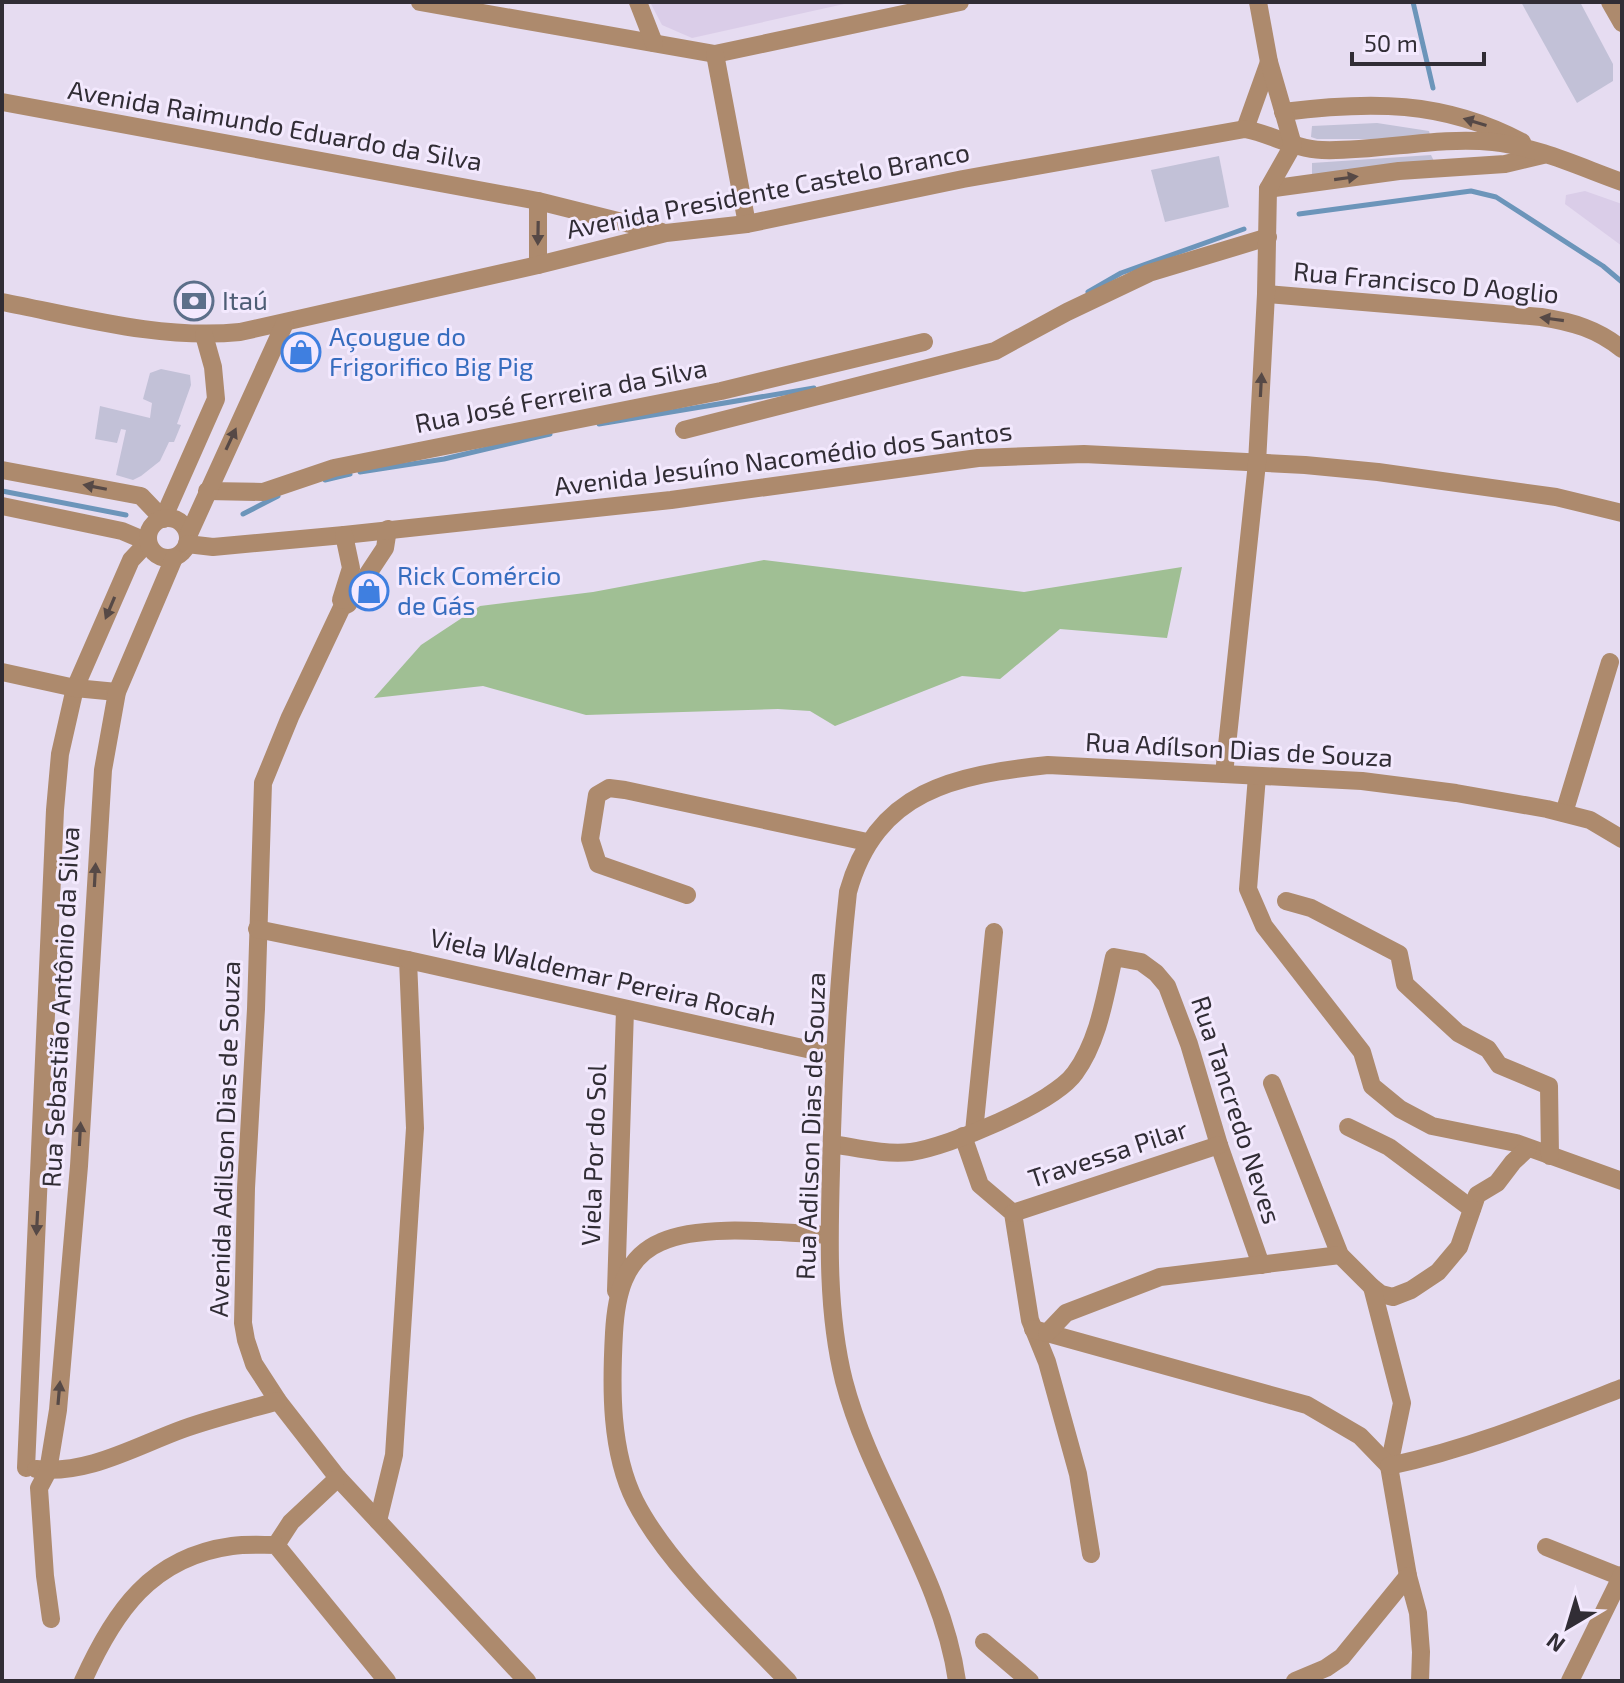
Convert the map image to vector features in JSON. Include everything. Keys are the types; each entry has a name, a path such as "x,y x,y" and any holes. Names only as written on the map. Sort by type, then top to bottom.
{"street":[{"path":"420,2 715,54 915,6 960,2"},
{"path":"638,2 654,43"},
{"path":"1224,774 1257,463 1268,189 1293,145 1269,62 1258,2"},
{"path":"715,54 747,224"},
{"path":"1245,129 1269,62"},
{"name":"Avenida Raimundo Eduardo da Silva","path":"2,102 538,201 666,233"},
{"name":"Avenida Presidente Castelo Branco","path":"1283,112 1367,104 1411,106 1499,129 1546,154 1622,182"},
{"name":"Avenida Presidente Castelo Branco","path":"2,302 155,330 204,335 240,332 666,233 747,224 963,179 1245,129 1293,145 1321,150 1491,142 1546,154"},
{"path":"1268,189 1399,171 1505,164 1546,154"},
{"path":"538,201 538,265"},
{"path":"684,430 995,351 1149,273 1268,237"},
{"name":"Rua Francisco D Aoglio","path":"1266,294 1552,319 1592,329 1622,349"},
{"name":"Rua Sebastião Antônio da Silva","path":"39,1488 48,1471 58,1410 79,1166 99,807 117,692 285,323"},
{"path":"163,519 216,399 213,367 204,335"},
{"name":"Rua José Ferreira da Silva","path":"207,491 263,492 334,468 721,391 924,342"},
{"name":"Avenida Jesuíno Nacomédio dos Santos","path":"183,546 213,547 344,535 671,500 978,458 1084,454 1257,463 1407,476 1556,497 1622,513"},
{"path":"2,470 141,496 163,519"},
{"path":"2,506 122,531 148,542 157,556 183,546 182,524 170,518 163,519 152,526 148,542"},
{"name":"Avenida Adilson Dias de Souza","path":"342,607 348,604 385,548 388,529"},
{"name":"Avenida Adilson Dias de Souza","path":"344,535 351,568 341,599 342,607 263,783 243,1323 249,1353 278,1401 338,1478 527,1681"},
{"name":"Rua Sebastião Antônio da Silva","path":"26,1468 60,754 75,688 131,560 148,542"},
{"path":"1564,813 1610,662"},
{"path":"2,672 75,688 117,692"},
{"name":"Rua Adílson Dias de Souza","path":"867,842 904,806 955,780 998,770 1048,765 1362,781 1456,793 1590,820 1622,839"},
{"path":"1257,776 1248,889 1264,926 1362,1052 1372,1086 1400,1109 1432,1126 1522,1145 1622,1181"},
{"path":"687,895 598,864 590,839 597,795 609,788 625,790 867,842"},
{"name":"Rua Adilson Dias de Souza","path":"867,842 848,892 834,1055 829,1235 836,1337 857,1424 946,1625 957,1681"},
{"path":"1286,901 1311,908 1399,954 1405,984 1458,1033 1488,1049 1499,1065 1549,1086 1550,1156"},
{"name":"Viela Waldemar Pereira Rocah","path":"257,929 834,1055"},
{"path":"994,932 968,1134 980,1185 1013,1213 1030,1320 1040,1331 1078,1474 1091,1554"},
{"name":"Rua Tancredo Neves","path":"968,1134 1030,1106 1065,1085 1085,1059 1094,1036 1114,957 1141,962 1167,986 1261,1265"},
{"path":"378,1521 394,1455 415,1128 408,960"},
{"name":"Viela Por do Sol","path":"625,1010 613,1350 615,1420 622,1466 635,1500 657,1535 703,1593 788,1681"},
{"path":"1272,1083 1340,1255 1372,1287 1381,1294 1393,1297 1411,1290 1438,1272 1459,1247 1477,1195 1497,1183 1522,1145"},
{"path":"1348,1127 1389,1147 1472,1209"},
{"path":"832,1144 883,1152 909,1152 936,1147 968,1134"},
{"name":"Travessa Pilar","path":"1013,1213 1219,1145"},
{"path":"615,1302 630,1269 643,1252 685,1233 829,1235"},
{"path":"1040,1331 1066,1313 1160,1277 1340,1255"},
{"path":"1372,1287 1402,1403 1389,1466 1408,1576 1418,1613 1420,1681"},
{"path":"1040,1331 1307,1405 1360,1436 1389,1466"},
{"path":"1389,1466 1468,1446 1622,1388"},
{"path":"26,1468 48,1471 93,1464 186,1428 278,1401"},
{"path":"26,1468 39,1488 51,1619"},
{"path":"276,1545 291,1522 338,1478"},
{"path":"83,1681 101,1641 120,1612 140,1588 159,1573 187,1558 231,1546 276,1545"},
{"path":"276,1545 387,1681"},
{"path":"1546,1547 1622,1576 1570,1681"},
{"path":"1295,1681 1326,1668 1342,1657 1408,1576"},
{"path":"984,1642 1030,1681"}],"shaded area":[{"path":"650,2 853,2 692,38 662,25"},
{"path":"1585,191 1622,204 1622,246 1565,204 1566,195"}],"green space":[{"path":"764,560 1024,592 1182,567 1167,638 1060,629 1000,679 962,676 835,726 810,711 778,709 586,715 483,686 374,698 421,645 480,606 593,592"}],"building":[{"path":"1521,2 1580,2 1613,64 1613,81 1577,103"},
{"path":"1377,123 1429,131 1431,139 1311,137 1312,126"},
{"path":"1431,155 1435,163 1312,177 1312,163"},
{"path":"1219,156 1229,207 1165,222 1151,170"},
{"path":"161,369 190,375 191,385 174,442 169,442 160,461 141,476 133,480 116,475 126,430 121,429 117,443 95,439 100,406 150,418 152,403 143,399 150,373"}],"waterway":[{"path":"1413,2 1433,88"},
{"path":"1299,214 1471,191 1496,197 1603,266 1622,282"},
{"path":"1088,292 1121,273 1244,229"},
{"path":"599,424 814,388"},
{"path":"360,472 444,459 550,434"},
{"path":"325,480 350,474"},
{"path":"2,491 126,515"},
{"path":"243,514 278,496"}],"place":[{"name":"Itaú","path":"194,301"},
{"name":"Açougue do Frigorifico Big Pig","path":"301,352"},
{"name":"Rick Comércio de Gás","path":"369,591"}]}
